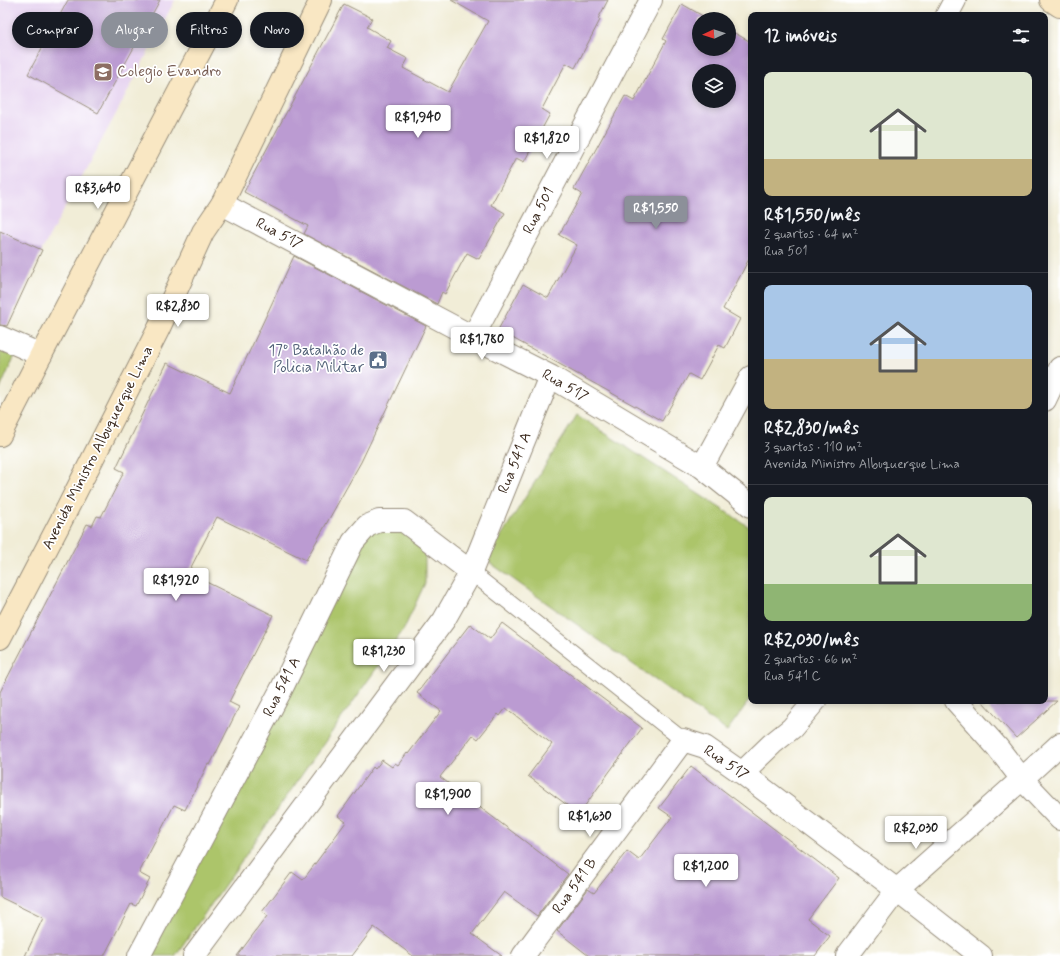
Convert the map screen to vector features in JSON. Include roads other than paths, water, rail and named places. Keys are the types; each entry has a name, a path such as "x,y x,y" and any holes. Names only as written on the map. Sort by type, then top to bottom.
{"street":[{"path":"0,435 228,0"},
{"name":"Avenida Ministro Albuquerque Lima","path":"0,638 159,328 203,232 222,204 321,0"},
{"name":"Rua 501","path":"473,337 651,0"},
{"path":"949,12 955,0"},
{"path":"1051,0 1060,6"},
{"name":"Rua 517","path":"222,204 473,337 550,376 702,467 748,504"},
{"path":"0,337 41,356"},
{"path":"1048,394 1060,368"},
{"name":"Rua 541 A","path":"194,956 444,620 471,572 550,376"},
{"path":"702,467 748,383"},
{"path":"1048,409 1060,397"},
{"name":"Rua 541 A","path":"139,956 281,690 354,542 367,526 380,521 404,521 471,572"},
{"path":"742,773 772,744 792,728 812,704"},
{"path":"959,704 997,747 1022,779 1060,819"},
{"name":"Rua 517","path":"683,740 705,747 742,773 897,890 981,956"},
{"name":"Rua 541 B","path":"523,956 683,740"},
{"path":"847,956 897,890 1060,744"}],"lane":[{"name":"Rua 517","path":"471,572 683,740"}],"place":[{"name":"Colegio Evandro","path":"103,72"},
{"name":"17º Batalhão de Policia Militar","path":"378,360"}]}
